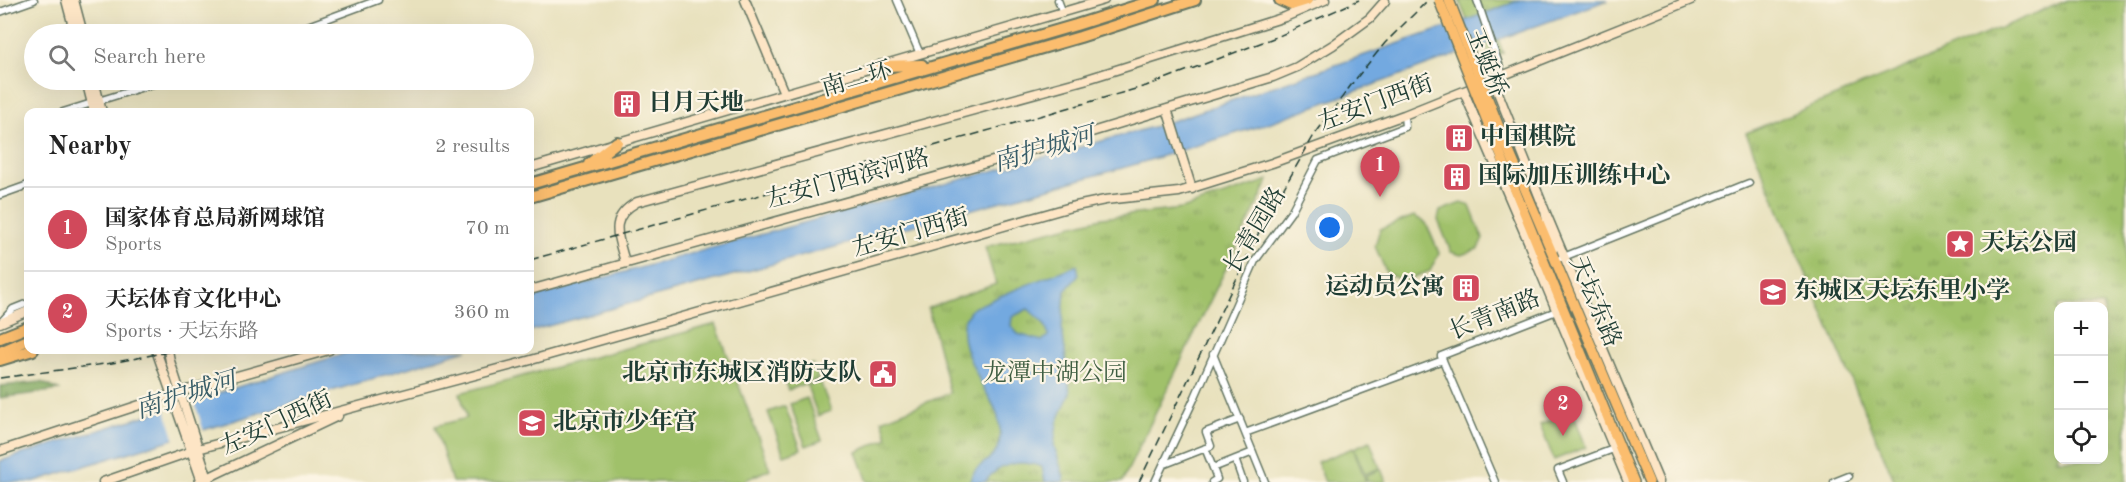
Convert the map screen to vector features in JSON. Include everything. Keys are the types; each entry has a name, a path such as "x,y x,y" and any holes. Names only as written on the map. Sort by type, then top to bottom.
{"highway":[{"name":"南二环","path":"534,183 1155,0"},
{"name":"南二环","path":"534,195 1080,37 1195,0"},
{"path":"1280,0 1291,4 1305,1"},
{"path":"881,66 937,65"},
{"path":"586,167 616,142"},
{"path":"0,338 24,329"},
{"path":"0,352 24,342"},
{"path":"0,360 24,353"}],"main road":[{"name":"玉蜓桥","path":"1439,0 1499,139"},
{"name":"玉蜓桥","path":"1449,0 1499,139"},
{"name":"天坛东路","path":"1499,139 1555,261 1648,482"},
{"name":"天坛东路","path":"1499,139 1560,310 1617,448 1634,482"}],"street":[{"path":"0,12 34,0"},
{"path":"66,0 72,24"},
{"path":"74,0 80,24"},
{"path":"313,24 378,0"},
{"path":"745,0 784,93"},
{"path":"897,0 920,54"},
{"path":"1058,0 1063,13"},
{"path":"534,167 1104,0"},
{"path":"626,262 617,233 617,225 625,212 637,202 1084,80 1286,17 1325,0"},
{"path":"1445,0 1478,86"},
{"path":"1477,0 1503,76"},
{"name":"左安门西街","path":"103,482 194,450 364,406 799,286 1071,207 1105,200 1192,189 1404,116 1691,0"},
{"name":"左安门西滨河路","path":"534,289 1169,113 1297,67 1324,52 1370,18 1385,1"},
{"path":"1493,80 1545,211 1566,256 1659,482"},
{"path":"89,90 95,106"},
{"path":"94,90 95,106"},
{"path":"95,106 139,90"},
{"path":"1464,92 1529,245 1560,310"},
{"path":"1473,114 1502,102"},
{"path":"1169,113 1192,189"},
{"name":"长青园路","path":"1155,482 1255,261 1291,212 1318,160 1405,127 1404,116"},
{"path":"1545,211 1555,261 1749,183"},
{"path":"0,195 24,186"},
{"path":"1529,245 1548,274"},
{"path":"0,323 13,309 24,305"},
{"name":"长青南路","path":"1245,433 1560,310"},
{"path":"0,323 24,313"},
{"path":"158,354 177,396"},
{"path":"168,354 177,396 204,481"},
{"path":"0,451 316,354"},
{"path":"1213,354 1265,482"},
{"path":"1442,358 1495,482"},
{"name":"左安门西街","path":"204,481 322,422 364,406"},
{"path":"1164,465 1211,446 1206,432 1240,419"},
{"path":"1205,448 1217,479 1212,482"},
{"path":"1563,482 1558,470 1617,448 1628,482"},
{"path":"1213,468 1253,452"},
{"path":"1235,459 1243,482"},
{"path":"1834,482 1849,476"}],"green space":[{"path":"1459,0 1520,0 1488,12 1503,53 1491,58 1475,18 1467,20"},
{"name":"天坛公园","path":"2068,0 2126,0 2126,482 1895,482 1746,133"},
{"name":"龙潭中湖公园","path":"1269,180 1122,482 868,482 857,452 888,438 882,420 950,393 928,308 996,284 985,247 1102,218 1182,209"},
{"path":"1461,203 1470,206 1483,239 1478,249 1461,255 1451,252 1438,220 1440,211"},
{"path":"1414,216 1426,223 1439,253 1430,271 1404,281 1387,274 1375,246 1380,229"},
{"path":"716,324 770,469 741,482 452,482 435,426 467,418 460,393"},
{"path":"813,364 818,379 788,390 783,375"},
{"path":"820,381 831,411 818,416 807,386"},
{"path":"41,382 59,390 0,398 0,386"},
{"path":"807,398 822,440 806,446 790,404"},
{"path":"785,406 801,449 784,455 768,412"},
{"path":"1573,412 1586,447 1554,460 1540,425"},
{"path":"1370,441 1380,468 1365,474 1354,448"},
{"path":"1353,448 1366,482 1325,482 1317,462"},
{"path":"1381,469 1386,482 1368,482 1365,476"}],"water":[{"path":"1520,0 1608,0 1260,126 1133,165 534,330 534,297 1160,125"},
{"path":"1077,265 1079,275 1065,291 1062,327 1070,393 1057,423 1054,445 1064,478 1063,482 1045,482 1042,467 1018,463 996,471 985,482 970,482 976,469 996,451 1000,434 998,417 966,349 963,335 965,321 970,311 977,306","holes":["1028,309 1041,321 1048,332 1048,336 1042,341 1018,334 1011,326 1012,317"]},
{"path":"343,354 454,354 32,482 0,482 0,461"}],"pier":[{"path":"193,396 204,432 175,441 164,405"}],"railway":[{"path":"534,259 1146,86 1279,36 1359,0"},
{"path":"1139,482 1262,226 1313,137 1385,43 1428,0"},
{"path":"0,378 112,363 157,354"}],"place":[{"name":"日月天地","path":"627,104"},
{"name":"中国棋院","path":"1459,138"},
{"name":"国际加压训练中心","path":"1457,177"},
{"name":"国家体育总局新网球馆","path":"1380,197"},
{"name":"天坛公园","path":"1960,244"},
{"name":"运动员公寓","path":"1466,288"},
{"name":"东城区天坛东里小学","path":"1773,292"},
{"name":"北京市东城区消防支队","path":"883,374"},
{"name":"北京市少年宫","path":"532,423"},
{"name":"天坛体育文化中心","path":"1563,436"}],"water label":[{"name":"南护城河","path":"1044,150"},
{"name":"南护城河","path":"186,396"}]}
